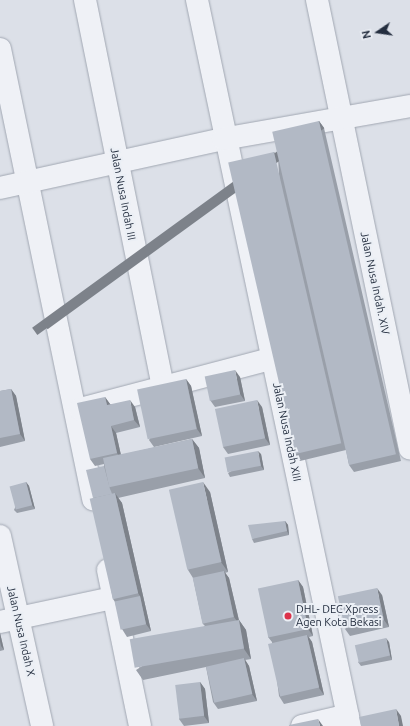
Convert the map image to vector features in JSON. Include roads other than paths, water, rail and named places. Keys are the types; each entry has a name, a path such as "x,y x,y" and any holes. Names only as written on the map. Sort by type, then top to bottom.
{"street":[{"name":"Jalan Nusa Indah III","path":"85,0 163,387"},
{"name":"Jalan Nusa Indah XIII","path":"197,0 223,139 349,721"},
{"name":"Jalan Nusa Indah. XIV","path":"317,0 410,448"},
{"path":"0,50 98,520"},
{"path":"0,188 223,139 410,106"},
{"path":"75,410 271,359"},
{"name":"Jalan Nusa Indah X","path":"0,536 9,620 42,726"},
{"path":"104,551 140,726"},
{"path":"9,620 114,598"},
{"path":"302,726 349,721"}],"place":[{"name":"DHL- DEC Xpress Agen Kota Bekasi","path":"288,616"}]}
